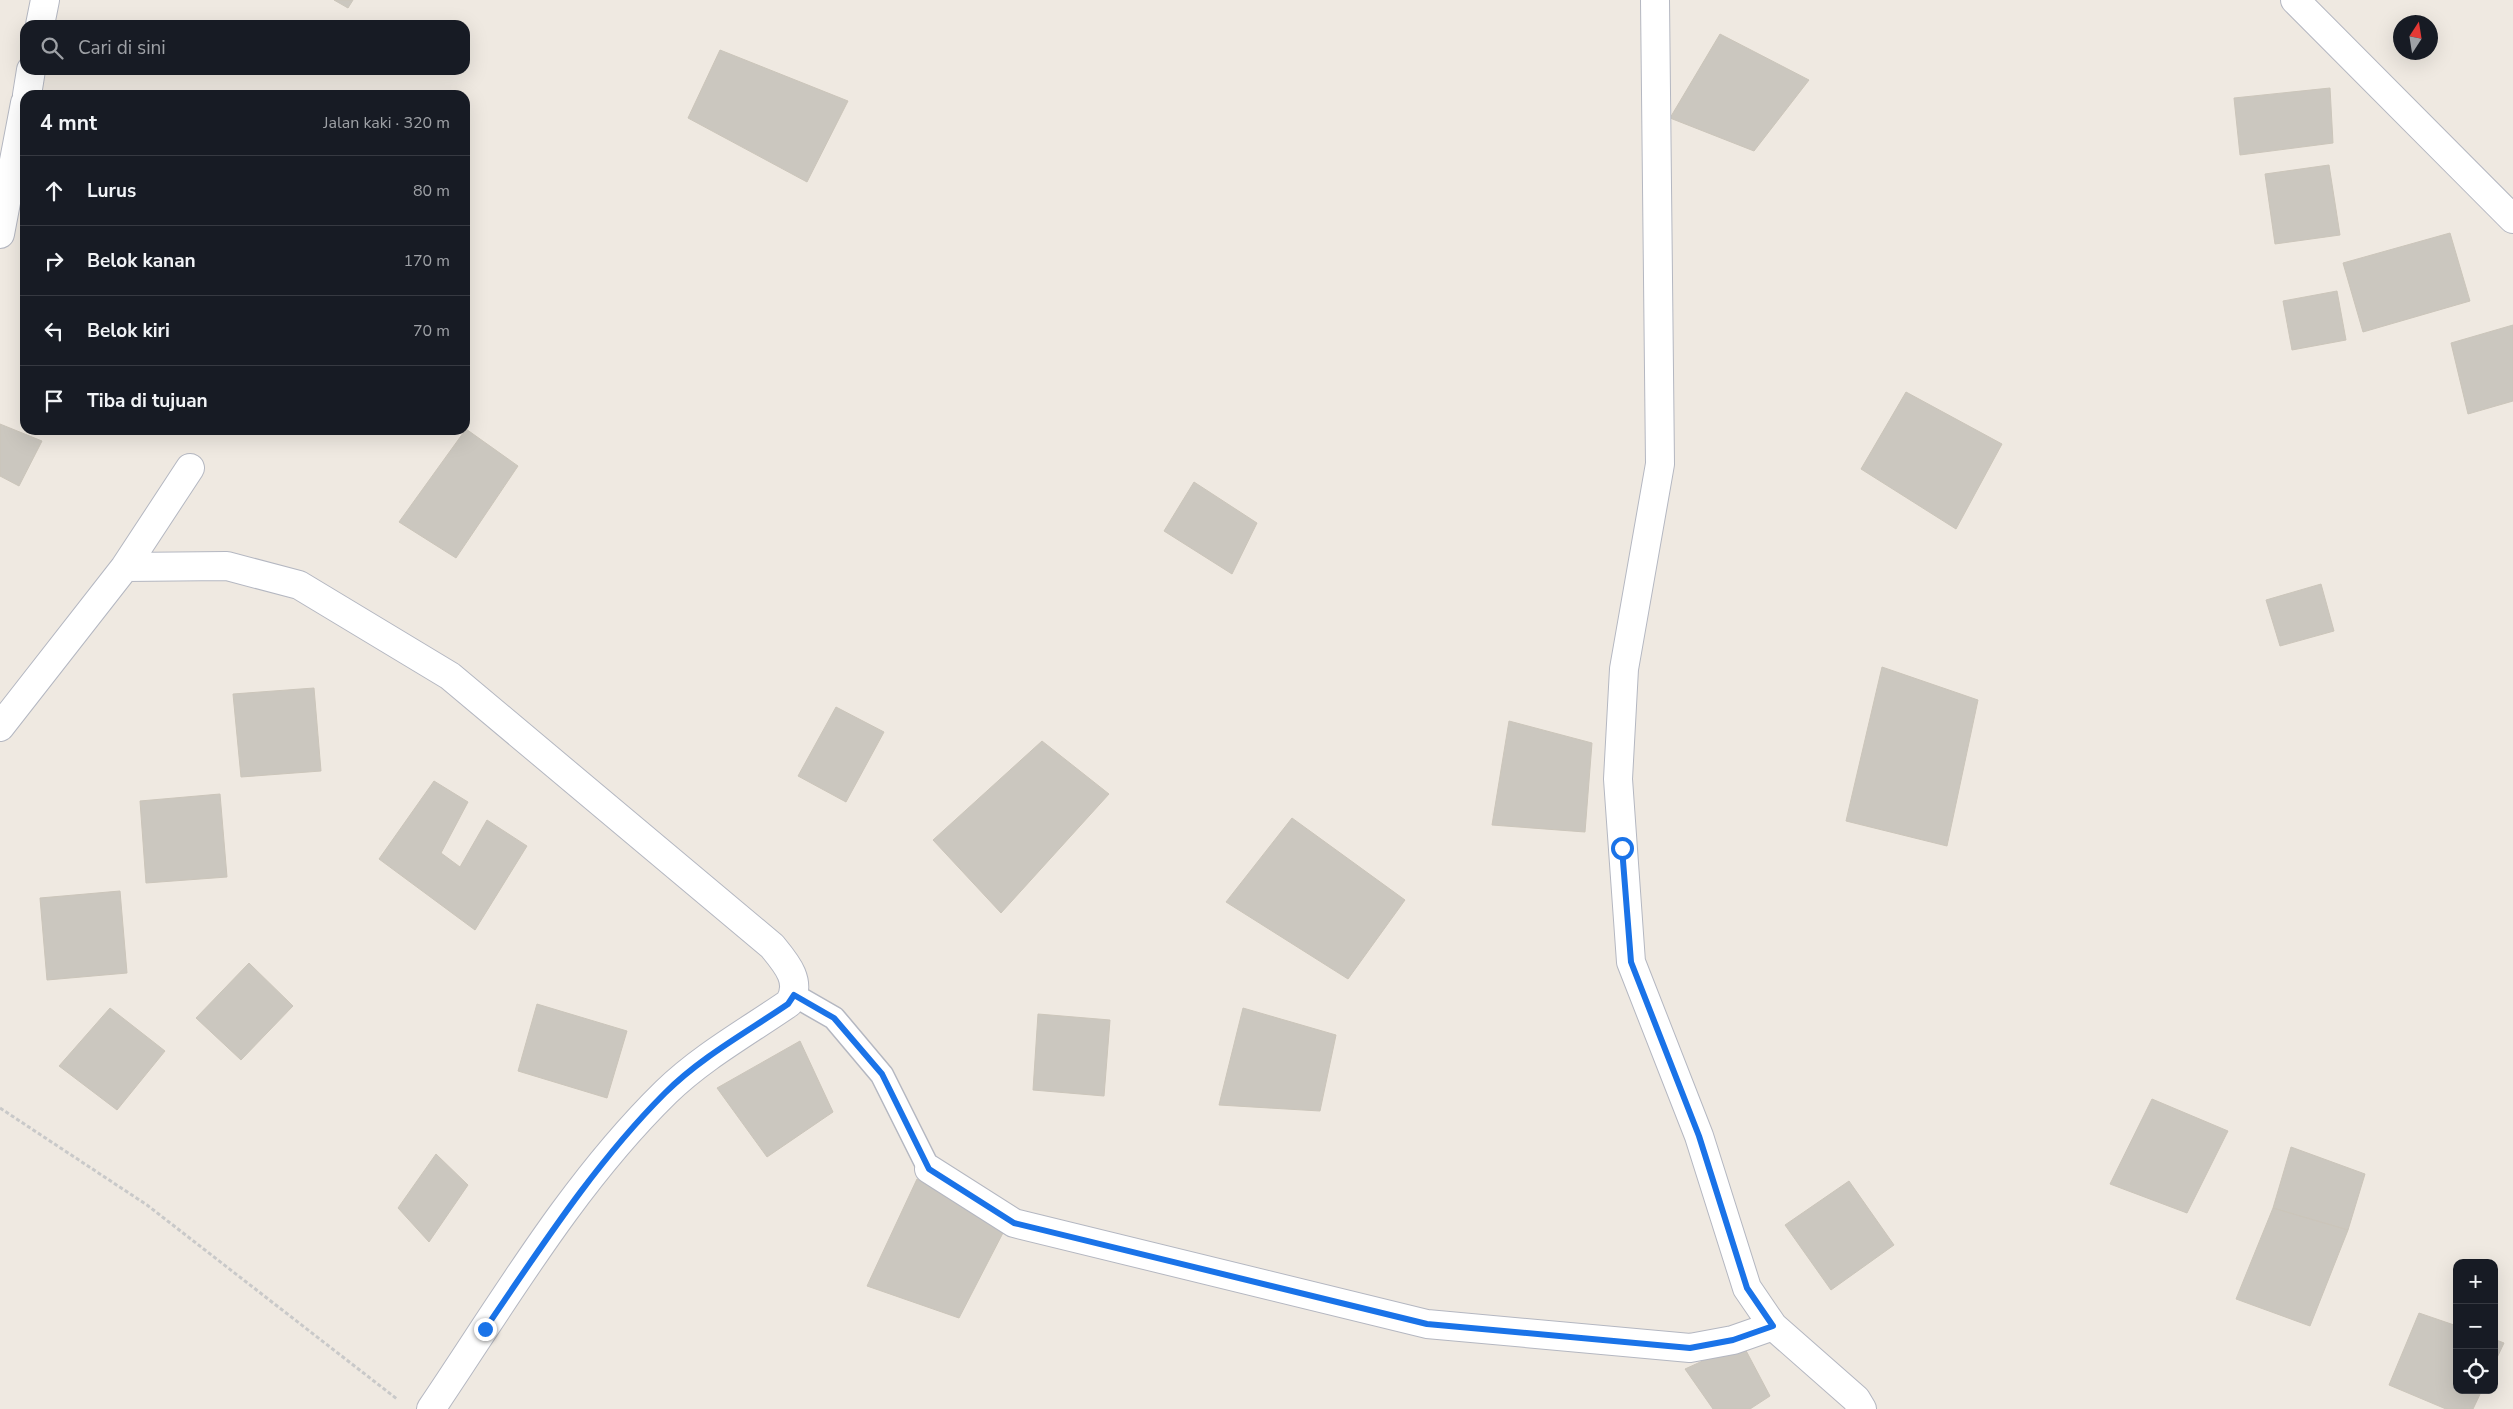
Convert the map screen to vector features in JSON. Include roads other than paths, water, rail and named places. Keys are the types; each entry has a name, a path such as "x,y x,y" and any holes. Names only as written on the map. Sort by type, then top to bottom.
{"street":[{"path":"41,20 45,0"},
{"path":"1655,0 1660,464 1624,669 1618,780 1631,962 1699,1136 1747,1288 1773,1326 1856,1400 1862,1409"},
{"path":"2294,0 2513,219"},
{"path":"27,90 30,75"},
{"path":"0,234 20,129"},
{"path":"0,727 125,567 190,468"},
{"path":"125,567 227,566 298,585 450,676 772,946 786,963 793,976 794,995 788,1004 724,1044 666,1092 610,1153 561,1216 431,1409"},
{"path":"929,1169 1014,1223 1427,1324 1690,1348 1733,1340 1773,1326"}],"lane":[{"path":"794,995 834,1018 882,1074 929,1169"}]}
